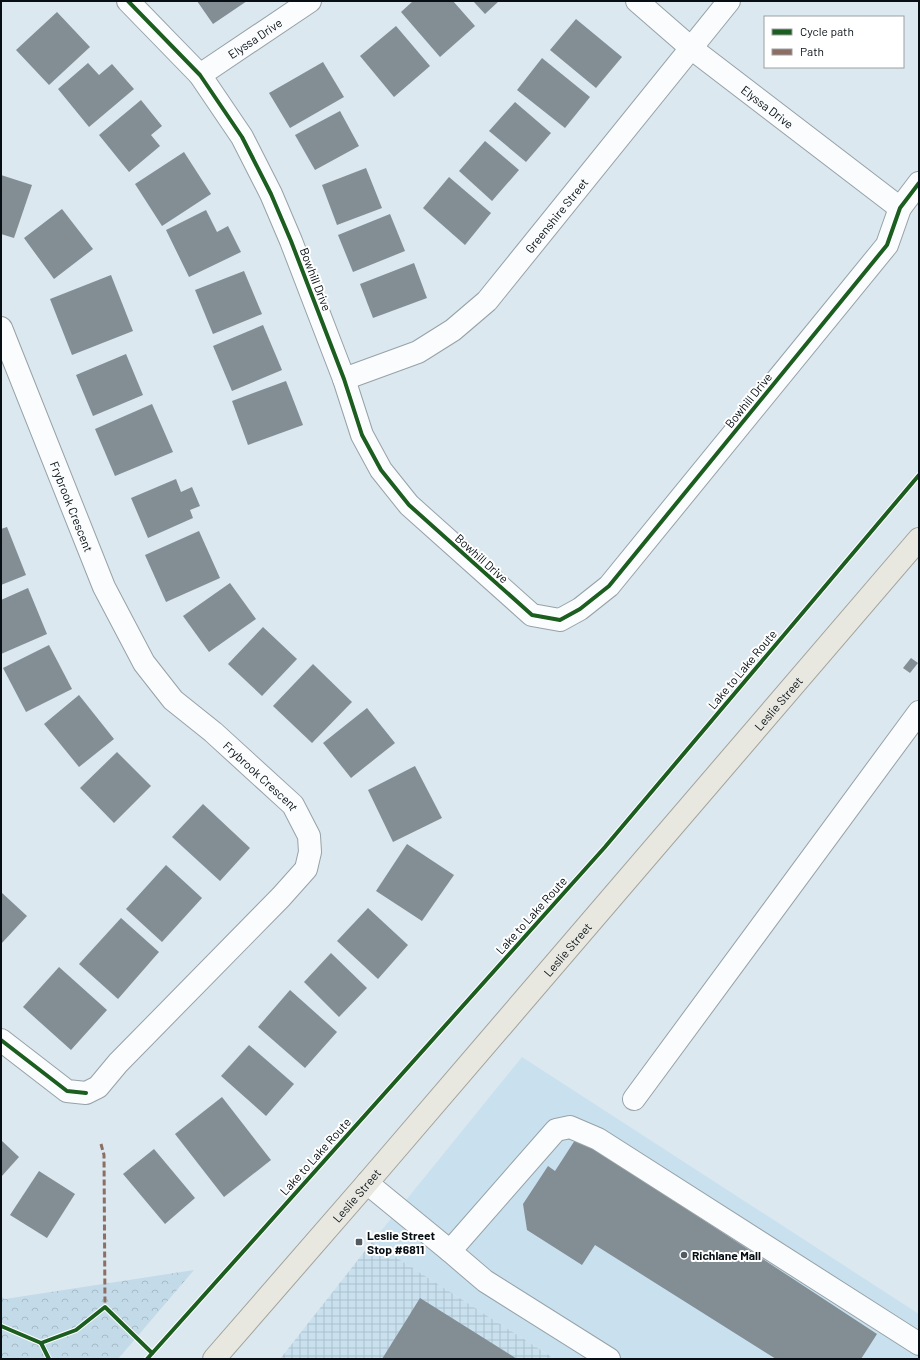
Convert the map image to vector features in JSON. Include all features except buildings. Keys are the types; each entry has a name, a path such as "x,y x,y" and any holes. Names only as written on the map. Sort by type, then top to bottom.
{"main road":[{"name":"Leslie Street","path":"214,1359 367,1183 919,538"}],"street":[{"name":"Bowhill Drive","path":"128,1 200,75 242,137 271,194 344,379 362,435 381,470 409,505 532,615 560,620 580,610 609,586 887,245 900,208 919,183"},
{"name":"Elyssa Drive","path":"200,75 310,1"},
{"name":"Elyssa Drive","path":"637,1 691,48 900,208"},
{"name":"Greenshire Street","path":"344,379 418,352 453,330 487,301 729,1"},
{"name":"Frybrook Crescent","path":"1,328 104,587 144,663 173,700 218,737 293,805 309,836 310,852 306,869 281,897 118,1063 98,1087 86,1093 67,1091 1,1040"},
{"path":"634,1099 919,712"},
{"path":"450,1251 556,1130 570,1127 598,1139 919,1344"},
{"path":"367,1183 450,1251 485,1282 609,1359"}],"shaded area":[{"path":"522,1057 919,1314 919,1359 555,1359 372,1242"},
{"path":"372,1242 555,1359 280,1359"}],"green space":[{"path":"194,1270 118,1359 1,1359 1,1296 5,1299"}],"marked path":[{"path":"101,1144 104,1155 105,1307"}],"cycle path":[{"path":"128,1 200,75 242,137 271,194 291,241 344,379 362,435 381,470 409,505 532,615 560,620 580,609 609,586 887,245 900,208 919,183"},
{"name":"Lake to Lake Route","path":"147,1359 605,847 919,475"},
{"path":"1,1040 67,1091 86,1093"},
{"path":"41,1343 76,1330 105,1307 152,1353"},
{"path":"1,1326 41,1343 49,1359"}],"place":[{"name":"Leslie Street Stop #6811","path":"359,1242"},
{"name":"Richlane Mall","path":"684,1255"}]}
